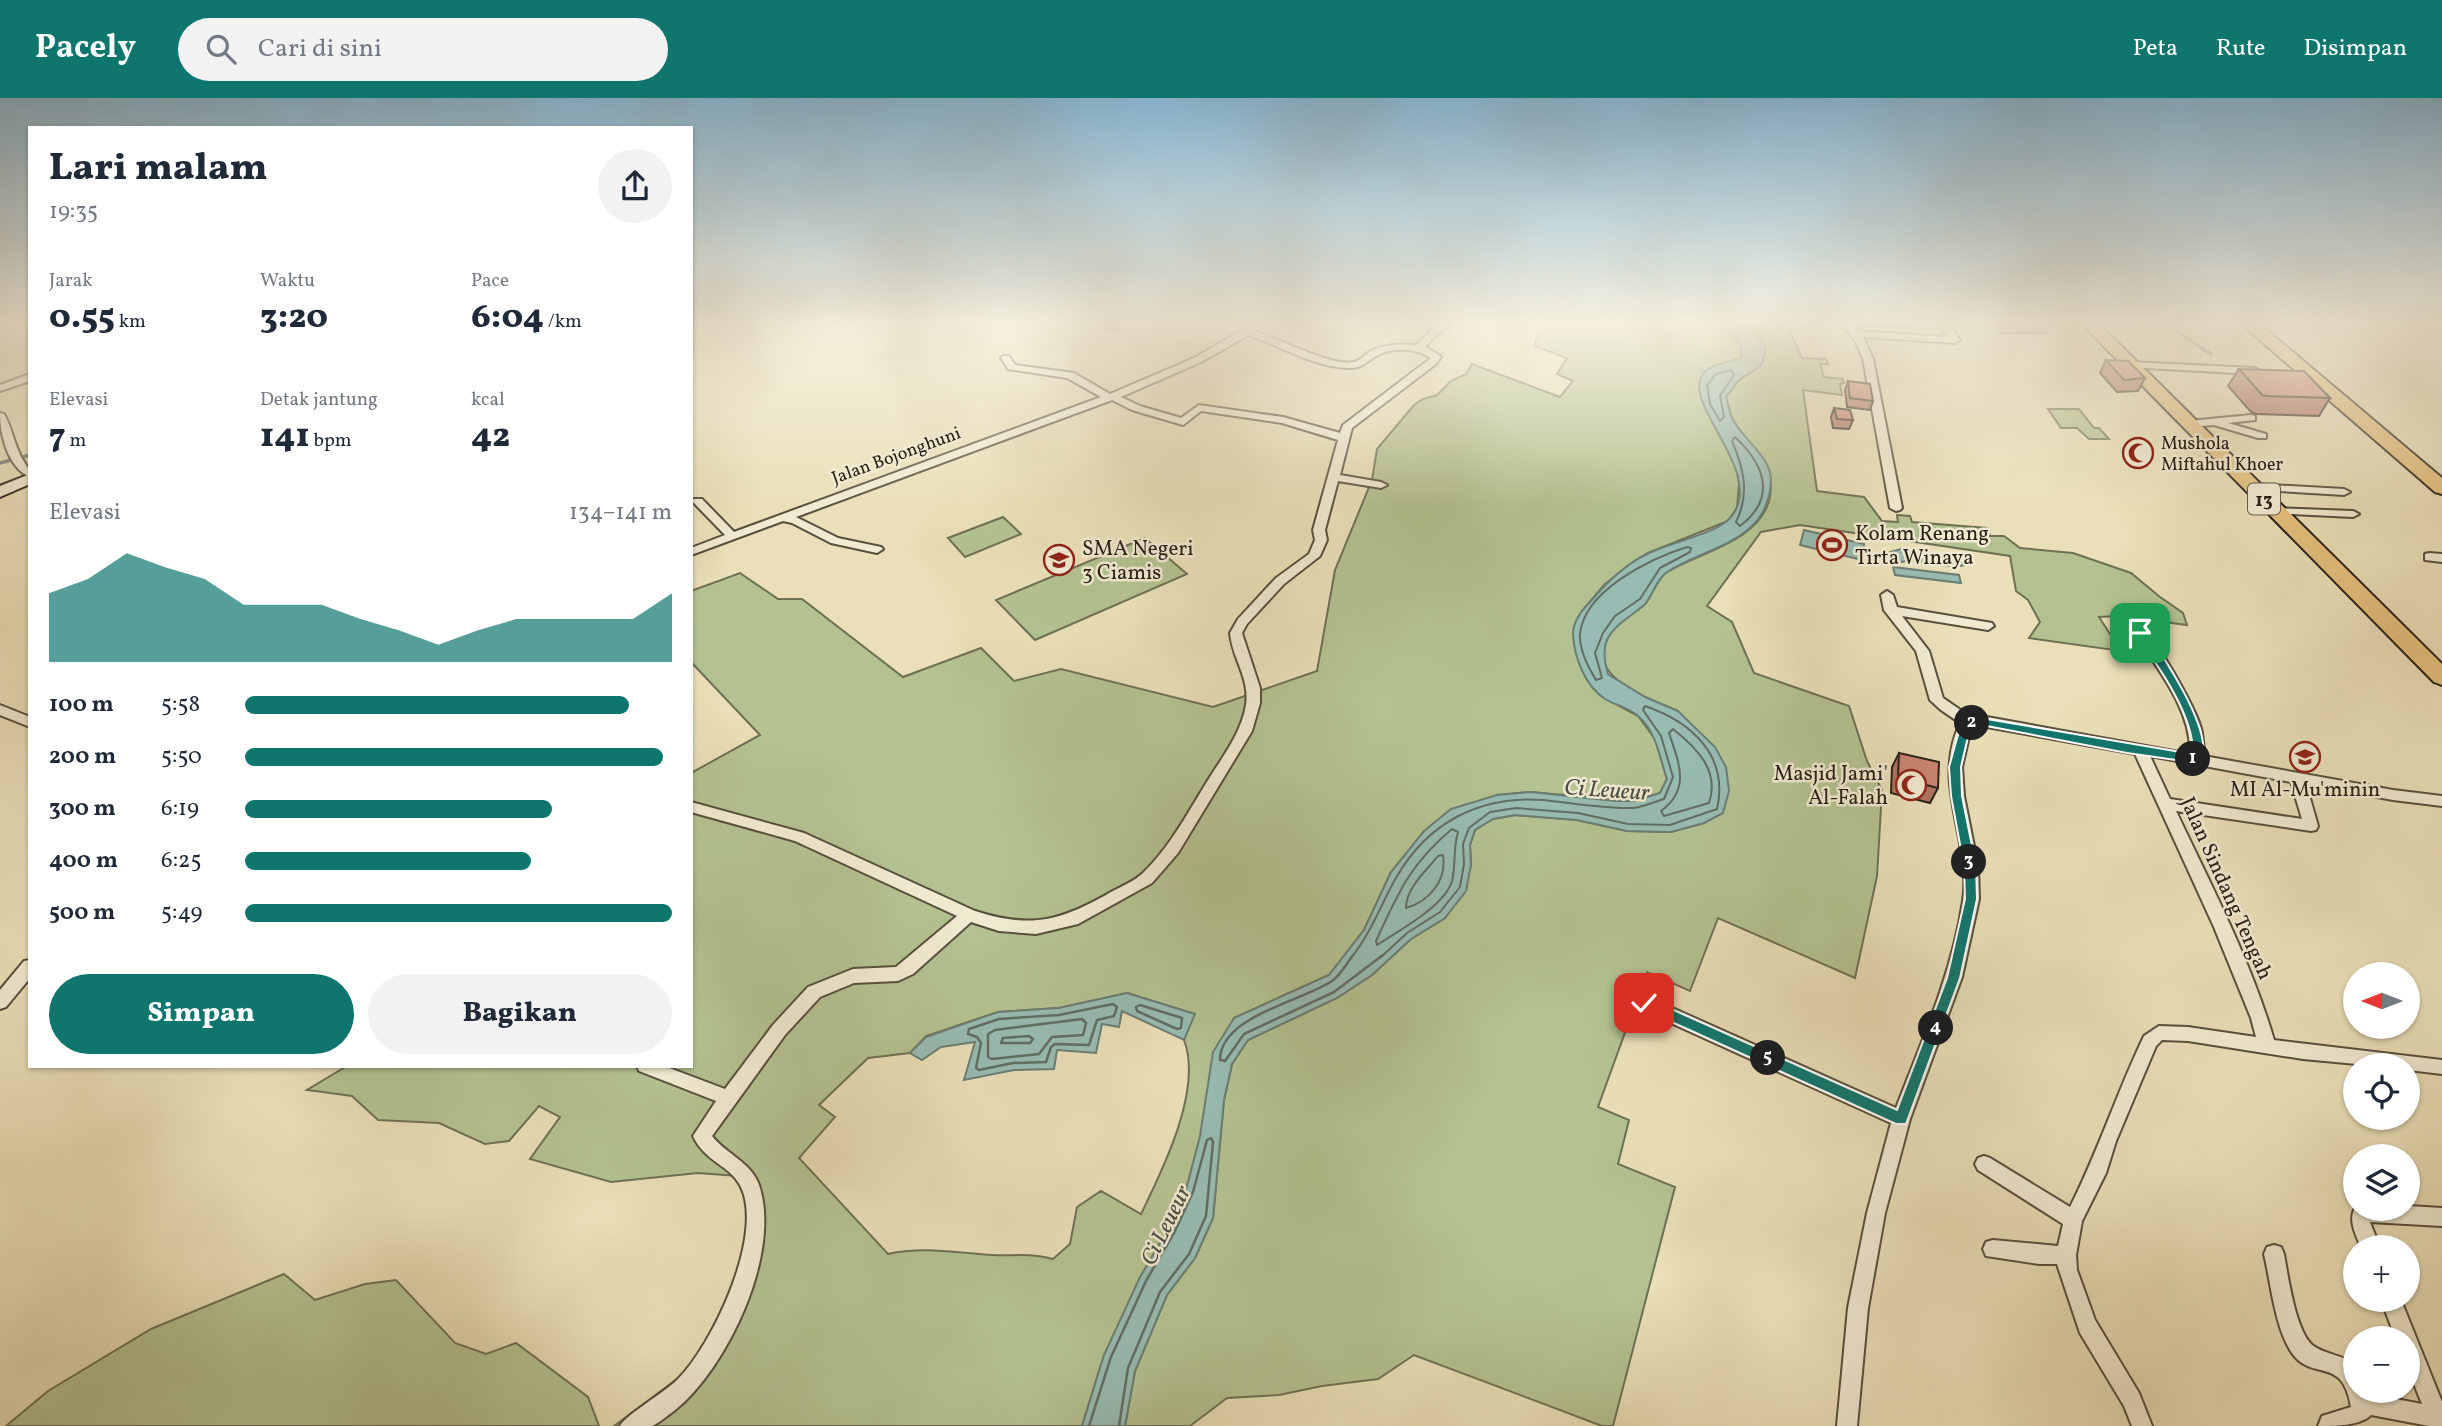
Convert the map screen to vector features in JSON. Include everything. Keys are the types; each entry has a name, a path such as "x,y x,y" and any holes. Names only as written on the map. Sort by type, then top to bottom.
{"highway":[{"name":"13","path":"2148,383 2439,671"},
{"path":"2312,383 2442,488"}],"street":[{"path":"1086,383 1111,398 1183,422 1199,408 1283,420 1344,438"},
{"name":"Jalan Bojonghuni","path":"693,551 1147,383"},
{"path":"693,808 799,837 969,915 999,925 1036,928 1072,920 1111,901 1147,879 1173,849 1240,741 1252,711 1254,680 1236,638 1238,627 1280,581 1314,556 1321,540 1319,530 1347,426 1405,383"},
{"path":"1872,383 1896,509"},
{"path":"0,416 3,430 12,444 14,459 28,474"},
{"path":"2189,424 2251,418"},
{"path":"2214,423 2262,436"},
{"path":"0,492 28,477"},
{"path":"1334,477 1381,485"},
{"path":"2252,487 2344,492"},
{"path":"698,501 732,536"},
{"path":"2276,511 2353,514"},
{"path":"783,518 795,520 835,541 877,549"},
{"path":"1887,595 1890,610 1911,632 1923,653 1933,693 1938,700 1969,723 1987,722 2414,799 2442,801"},
{"path":"1890,610 1988,626"},
{"path":"2140,633 2160,660 2188,712 2199,751 2197,759"},
{"path":"0,710 28,721"},
{"path":"1847,1426 1858,1308 1866,1263 1901,1119 1954,978 1971,899 1970,866 1956,796 1955,767 1965,726 1969,723"},
{"name":"Jalan Sindang Tengah","path":"2141,751 2222,927 2259,1018 2267,1046"},
{"path":"2166,804 2311,826 2297,777"},
{"path":"631,1426 681,1391 701,1368 739,1291 752,1249 755,1218 750,1184 704,1142 702,1136 779,1030 814,992 853,976 898,974 969,915"},
{"path":"0,1002 28,968"},
{"path":"1644,1003 1901,1119"},
{"path":"2142,1426 2132,1400 2087,1326 2067,1270 2066,1255 2073,1220 2097,1173 2107,1141 2150,1041 2159,1033 2171,1032 2303,1052 2405,1060 2442,1067"},
{"path":"650,1068 728,1098"},
{"path":"1984,1164 2073,1220"},
{"path":"2366,1235 2361,1223 2361,1213 2442,1217"},
{"path":"1993,1249 2039,1255 2066,1255"},
{"path":"2274,1254 2297,1344 2309,1354 2343,1368"},
{"path":"2420,1372 2440,1420"},
{"path":"2328,1426 2329,1423 2356,1416 2362,1411 2361,1403"},
{"path":"2382,1403 2440,1420"}],"green space":[{"path":"1449,383 1523,383 1560,397 1571,383 1713,383 1725,444 1736,465 1739,483 1737,508 1728,521 1648,553 1604,585 1582,611 1603,697 1638,716 1655,739 1667,779 1660,793 1635,801 1530,792 1497,795 1391,872 1364,930 1329,975 1234,1018 1186,1190 1104,1355 1082,1426 614,1426 720,1347 755,1252 762,1201 751,1177 698,1173 611,1182 530,1159 560,1117 539,1106 509,1141 485,1144 439,1123 378,1120 352,1096 307,1090 344,1068 693,1068 693,772 760,735 693,664 693,590 740,573 778,599 802,599 903,677 981,648 1014,681 1061,669 1213,707 1317,671 1335,570 1372,480 1377,449 1414,405 1437,395","holes":["1127,993 1194,1014 1184,1040 1189,1060 1185,1105 1160,1175 1141,1214 1101,1191 1077,1207 1070,1244 1053,1259 1031,1255 927,1250 888,1254 799,1158 835,1117 819,1105 868,1058 910,1053 926,1036 998,1012 1059,1008"]},
{"path":"1737,383 1844,383 1840,384 1842,395 1803,390 1817,491 1864,497 1882,521 1898,522 1897,515 1910,516 1912,522 1987,528 1990,536 2004,536 2020,548 2073,553 2131,573 2183,613 2187,625 2164,622 2154,611 2130,605 2120,616 2099,617 2121,651 2029,638 2040,622 2028,600 2016,591 2010,556 1800,525 1761,532 1707,606 1732,622 1754,673 1849,706 1867,761 1882,790 1877,876 1855,978 1718,918 1690,991 1647,972 1598,1107 1629,1120 1618,1164 1675,1187 1613,1426 1602,1426 1414,1355 1378,1379 1279,1395 1227,1398 1190,1426 1125,1426 1135,1371 1167,1295 1195,1258 1213,1218 1224,1100 1232,1064 1248,1040 1337,998 1372,975 1411,939 1445,918 1471,865 1470,845 1475,830 1493,819 1515,815 1577,820 1627,831 1671,832 1704,823 1678,711 1646,698 1616,679 1606,667 1602,654 1606,638 1620,621 1646,602 1663,575 1740,536 1753,527 1763,515 1771,488 1769,476 1759,456 1738,428 1726,397"},
{"path":"2048,409 2079,409 2094,428 2099,428 2109,439 2089,439 2077,428 2061,428"},
{"path":"1003,517 1021,534 965,557 948,538"},
{"path":"1145,538 1187,574 1035,640 996,600"},
{"path":"284,1274 315,1300 365,1284 396,1280 455,1343 486,1354 516,1343 588,1397 599,1426 6,1426 48,1391 151,1329"}],"water":[{"path":"1700,383 1737,383 1726,397 1731,416 1770,471 1768,501 1760,517 1749,529 1663,575 1643,606 1611,633 1605,650 1605,660 1608,674 1645,697 1678,711 1715,747 1726,767 1729,791 1723,813 1704,823 1671,832 1627,831 1577,820 1515,815 1493,819 1475,830 1470,845 1471,865 1466,891 1445,918 1411,939 1372,975 1337,998 1248,1040 1232,1064 1224,1100 1213,1218 1195,1258 1167,1295 1135,1371 1125,1426 1082,1426 1104,1355 1140,1277 1169,1228 1186,1190 1200,1136 1213,1052 1234,1018 1329,975 1364,930 1391,872 1424,831 1451,809 1497,795 1531,792 1615,801 1635,801 1660,793 1667,779 1657,745 1649,729 1635,713 1605,699 1592,687 1578,661 1573,630 1584,609 1623,569 1656,550 1714,529 1730,518 1739,499 1738,479 1731,457 1700,396"},
{"name":"Kolam Renang Tirta Winaya","path":"1804,530 1864,544 1862,560 1800,545"},
{"name":"Kolam Renang Tirta Winaya","path":"1901,549 1913,551 1919,557 1950,555 1963,559 1965,565 1955,567 1909,560 1898,563 1888,557 1890,552"},
{"name":"Kolam Renang Tirta Winaya","path":"1893,567 1959,575 1961,583 1895,575"},
{"path":"1127,993 1195,1014 1184,1040 1122,1011 1119,1027 1102,1024 1096,1053 1057,1050 1054,1069 1014,1070 964,1080 975,1042 941,1047 922,1060 910,1053 926,1037 998,1012 1059,1008"}],"building":[{"path":"1848,383 1870,384 1873,401 1850,398"},
{"path":"2251,383 2316,383 2330,398 2267,396 2262,395"},
{"path":"1834,408 1850,410 1853,420 1837,419"},
{"path":"1899,753 1939,762 1938,788 1898,778"}],"waterway":[{"path":"0,463 28,456"}],"place":[{"name":"Mushola Miftahul Khoer","path":"2138,453"},
{"name":"Kolam Renang Tirta Winaya","path":"1832,545"},
{"name":"SMA Negeri 3 Ciamis","path":"1059,560"},
{"name":"MI Al-Mu'minin","path":"2305,757"},
{"name":"Masjid Jami' Al-Falah","path":"1911,785"}],"route":[{"path":"1644,1003 1901,1119 1954,978 1971,899 1970,866 1956,796 1955,767 1965,726 1969,723 1987,722 2127,749 2197,759 2199,751 2188,712 2160,660 2140,633"}],"water label":[{"name":"Ci Leueur","path":"1607,789"},
{"name":"Ci Leueur","path":"1165,1225"}]}
